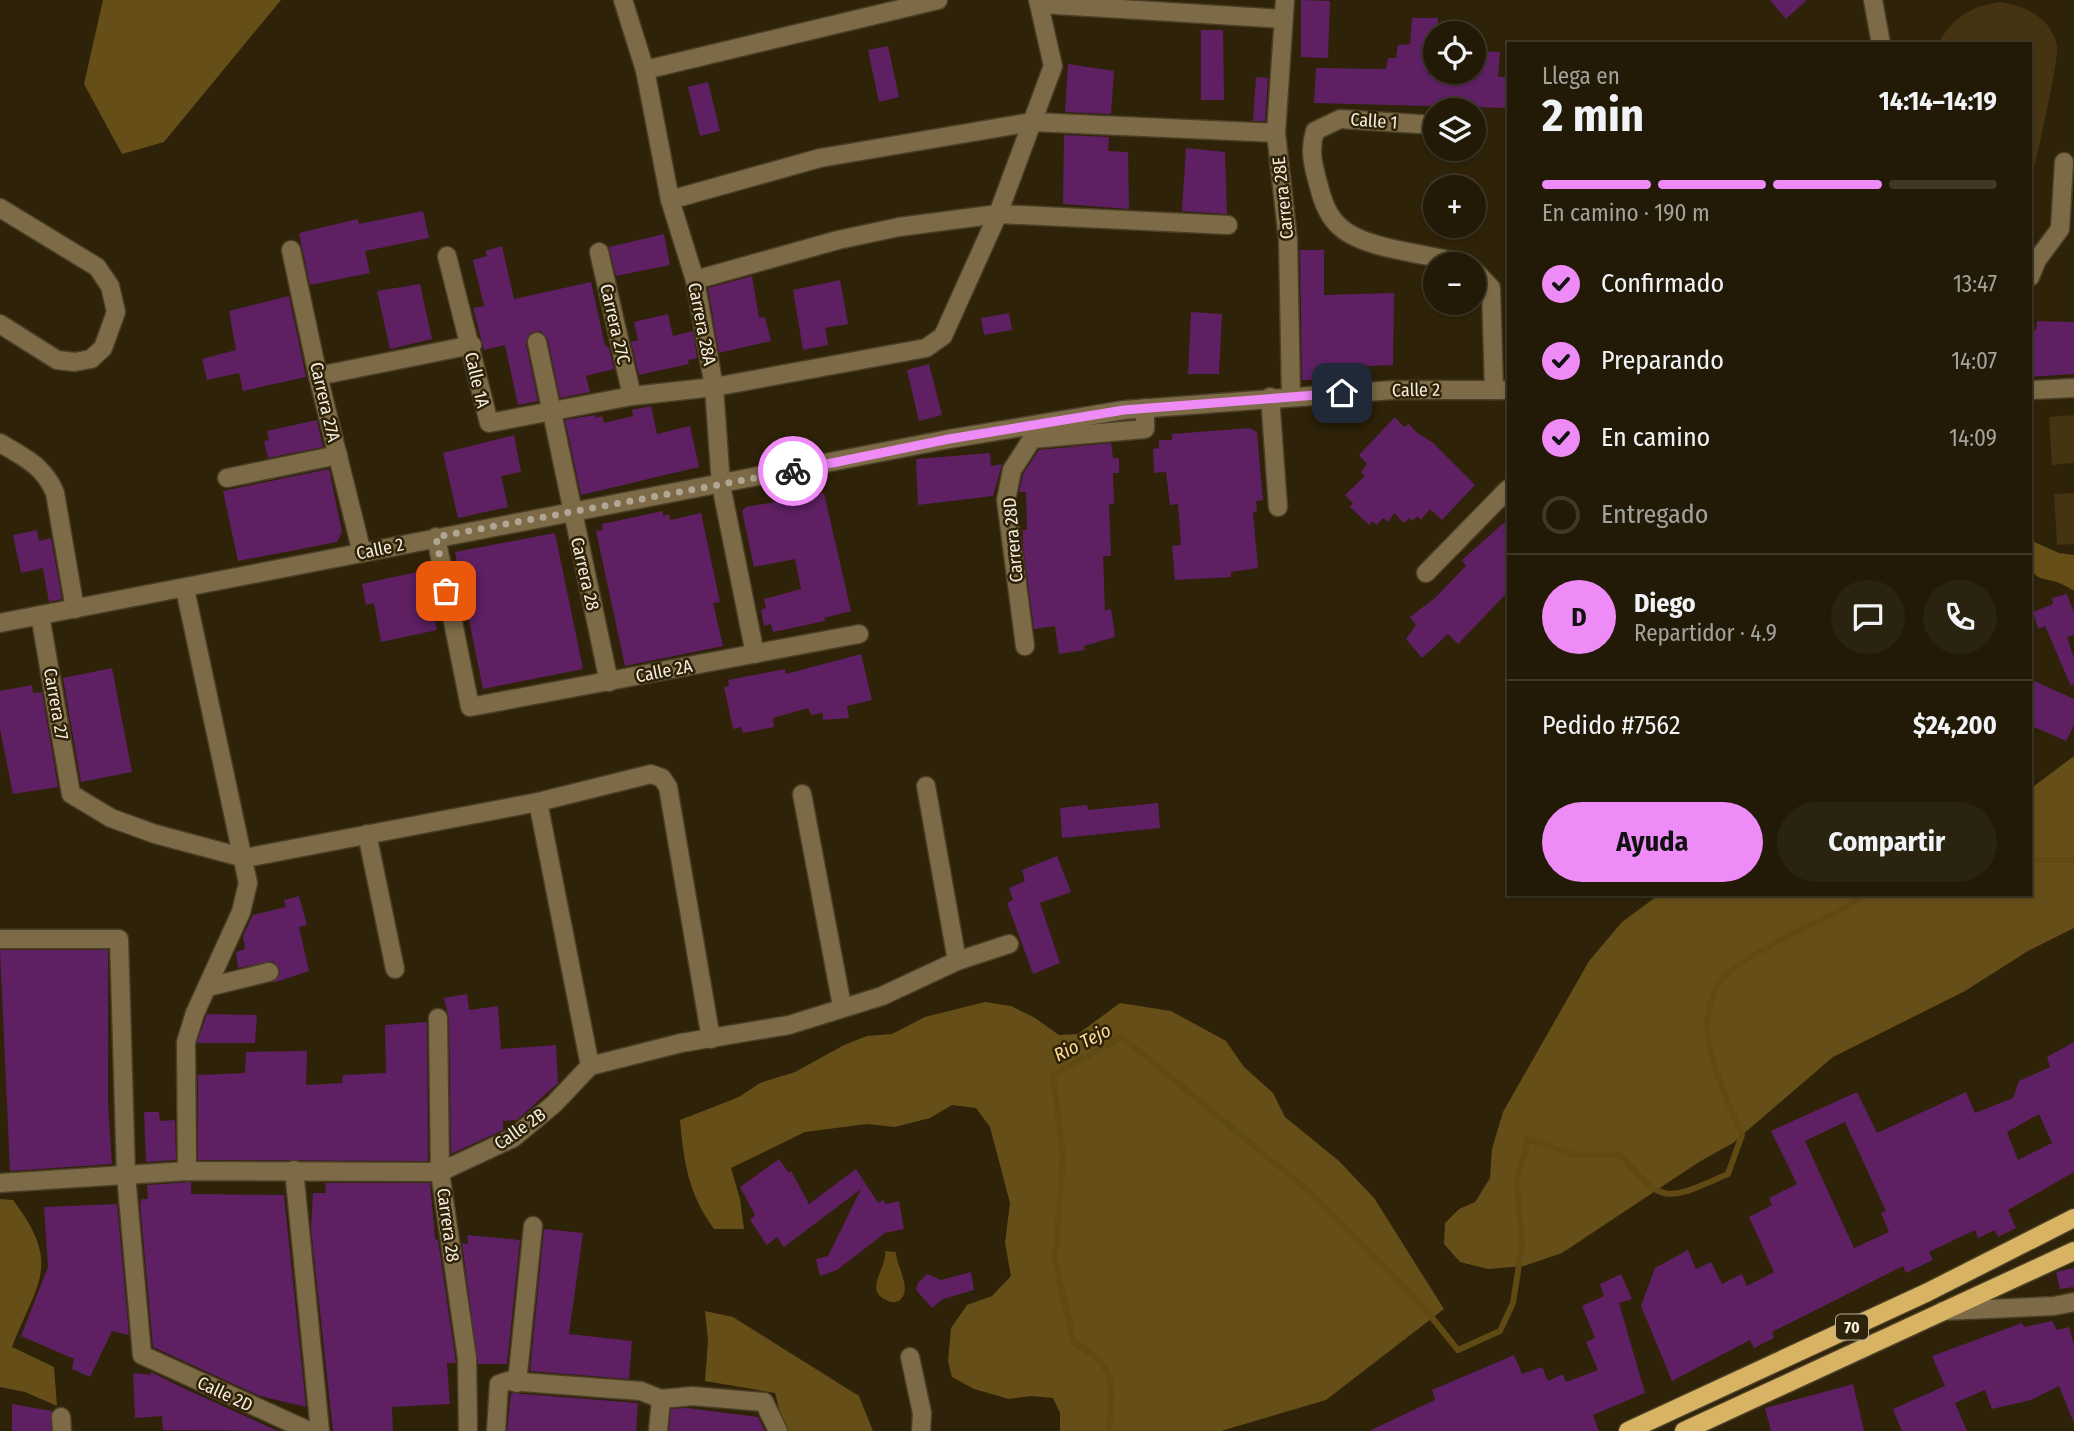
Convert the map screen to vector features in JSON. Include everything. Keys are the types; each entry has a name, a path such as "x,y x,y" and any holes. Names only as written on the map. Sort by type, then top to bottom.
{"main road":[{"name":"70","path":"1628,1431 1928,1292 2074,1218"},
{"name":"70","path":"1684,1431 2074,1251"}],"street":[{"name":"Carrera 28A","path":"623,0 645,70 670,200 695,280 714,387 721,485 755,654"},
{"path":"645,70 938,0"},
{"name":"Carrera 28E","path":"1286,0 1276,133 1288,240 1291,396"},
{"path":"1873,0 1881,42"},
{"path":"998,214 1053,66 1039,2 1283,19"},
{"name":"Calle 1","path":"1423,124 1340,119 1315,131 1311,153 1322,198 1332,219 1342,229 1367,241 1423,255"},
{"path":"670,200 820,158 1032,122 1276,133"},
{"path":"2032,272 2037,260 2067,228 2064,162"},
{"path":"0,208 97,267 110,286 116,312 103,348 91,359 75,362 57,360 0,324"},
{"path":"695,280 838,240 899,227 998,214 1228,225"},
{"name":"Calle 1A","path":"318,376 472,345 489,423 632,396 714,387 926,348 943,336 998,214"},
{"name":"Carrera 27A","path":"292,250 318,376 362,553"},
{"name":"Carrera 27C","path":"599,252 632,396"},
{"path":"447,256 472,345"},
{"path":"1500,287 1501,390"},
{"name":"Carrera 28","path":"537,342 571,513 609,682"},
{"path":"2032,390 2074,388"},
{"name":"Calle 2","path":"0,623 949,439 1124,410 1392,390 1501,390"},
{"path":"1270,397 1278,507"},
{"path":"1124,410 1124,430 1145,429 1145,408"},
{"name":"Carrera 28D","path":"1025,646 1006,500 1012,470 1032,439 1124,430"},
{"path":"0,443 38,466 49,477 55,493 75,609"},
{"path":"227,478 338,455"},
{"path":"1426,573 1507,490"},
{"name":"Calle 2A","path":"436,537 470,707 859,634"},
{"path":"185,589 245,858 247,883 241,912 186,1042 187,1171"},
{"name":"Carrera 27","path":"40,615 71,794 111,818 155,834 245,858"},
{"path":"245,858 538,802 651,775 662,778 668,787 711,1039"},
{"path":"926,786 957,961"},
{"path":"802,794 842,1006"},
{"path":"538,802 590,1066 681,1043 789,1025 842,1006 882,996 957,961 1009,944"},
{"path":"367,834 395,969"},
{"path":"0,939 119,939 125,1175"},
{"path":"208,987 269,972"},
{"name":"Carrera 28","path":"438,1018 440,1172 467,1359 468,1431"},
{"name":"Calle 2B","path":"0,1184 187,1171 440,1172 513,1138 554,1104 590,1066"},
{"path":"294,1170 320,1431"},
{"name":"Calle 2D","path":"125,1175 142,1355 309,1431"},
{"path":"510,1383 533,1226"},
{"path":"1940,1311 2054,1306 2074,1302"},
{"path":"911,1357 922,1413 921,1431"},
{"path":"496,1431 499,1384 510,1383 642,1391 661,1399 692,1396 764,1402 778,1431"},
{"path":"658,1431 661,1399"}],"shaded area":[{"path":"103,0 281,0 164,142 122,154 84,84"},
{"path":"2000,2 2018,6 2035,14 2054,35 2057,54 2032,180 2032,42 1939,42 1956,20 1980,7"},
{"path":"2074,415 2074,463 2052,465 2049,417"},
{"path":"2074,493 2074,544 2057,545 2054,494"},
{"path":"2032,541 2059,553 2074,555 2074,591 2035,574 2032,568"},
{"path":"2074,756 2074,928 2028,951 1965,991 1833,1057 1733,1143 1699,1162 1562,1253 1524,1266 1488,1269 1460,1262 1444,1244 1445,1223 1459,1209 1475,1202 1490,1178 1492,1149 1503,1112 1589,961 1622,922 1657,896 2032,896 2032,788"},
{"path":"985,1002 1011,1006 1035,1018 1059,1035 1078,1034 1120,1003 1171,1011 1226,1041 1244,1067 1273,1093 1285,1117 1339,1161 1374,1198 1444,1309 1326,1400 1221,1431 1060,1431 1060,1413 1053,1398 1031,1396 1009,1399 974,1389 952,1377 948,1361 951,1328 967,1305 992,1296 1011,1276 1005,1243 1010,1203 990,1127 976,1108 952,1105 930,1118 895,1127 867,1124 805,1132 731,1168 740,1199 744,1229 714,1229 693,1190 683,1150 680,1120 739,1097 760,1083 795,1072 844,1045 867,1036 892,1034 925,1017"},
{"path":"0,1199 13,1200 28,1222 41,1257 37,1288 12,1347 54,1367 57,1406 25,1392 0,1387"},
{"path":"885,1251 896,1252 904,1283 904,1294 896,1302 879,1296 877,1290 876,1284"},
{"path":"705,1311 733,1317 859,1396 873,1431 785,1431 775,1393 705,1381 708,1341"}],"building":[{"path":"1301,0 1330,1 1328,58 1301,57"},
{"path":"1770,0 1807,0 1786,19"},
{"path":"1412,18 1438,18 1438,21 1423,21 1423,84 1486,84 1486,51 1500,52 1498,77 1507,77 1507,108 1486,107 1486,98 1423,98 1423,106 1314,103 1316,68 1386,69 1388,58 1396,58 1398,45 1410,44"},
{"path":"1201,30 1223,30 1224,100 1201,100"},
{"path":"888,46 899,97 879,102 868,50"},
{"path":"1068,64 1114,71 1111,114 1065,112"},
{"path":"1256,77 1268,78 1265,121 1253,121"},
{"path":"708,82 720,131 700,136 688,87"},
{"path":"1064,135 1109,137 1108,151 1128,152 1129,209 1063,204"},
{"path":"1186,148 1225,152 1227,214 1182,211"},
{"path":"423,211 429,238 365,251 370,273 310,285 299,233 358,219 359,224"},
{"path":"664,234 670,265 616,276 609,247"},
{"path":"502,246 514,299 591,282 605,345 609,348 614,369 586,376 590,392 560,398 548,340 541,331 530,333 526,344 538,401 518,405 505,345 484,350 473,308 484,306 473,260 487,256 485,251"},
{"path":"1300,250 1324,250 1324,295 1394,293 1393,365 1350,367 1349,379 1302,380"},
{"path":"752,276 759,318 765,317 771,341 719,353 708,288"},
{"path":"840,280 848,324 825,328 828,345 803,350 793,290"},
{"path":"420,284 432,339 390,349 377,291"},
{"path":"289,296 306,377 243,391 239,373 207,380 202,359 236,350 229,311"},
{"path":"1191,312 1222,314 1219,374 1188,374"},
{"path":"1009,313 1012,330 984,335 981,318"},
{"path":"668,314 673,336 693,331 697,358 688,360 689,364 639,375 631,342 638,340 634,322"},
{"path":"2037,321 2074,322 2074,374 2032,377 2032,331 2036,330"},
{"path":"929,364 942,415 919,421 907,370"},
{"path":"651,406 657,434 690,426 699,467 581,495 565,420 595,415 596,418 602,416 604,423 633,416 632,410"},
{"path":"1395,417 1404,427 1409,424 1417,433 1432,442 1475,485 1442,520 1430,509 1421,520 1417,516 1413,521 1409,518 1404,523 1394,513 1388,522 1383,518 1377,525 1372,521 1369,525 1350,507 1353,503 1345,495 1365,476 1361,472 1367,464 1359,455"},
{"path":"317,420 323,447 268,458 264,441 269,440 267,431"},
{"path":"1250,428 1257,432 1263,500 1256,501 1257,511 1253,512 1258,568 1231,572 1231,577 1175,580 1172,546 1181,545 1178,504 1170,505 1166,472 1154,473 1153,449 1159,448 1159,440 1172,440 1172,434"},
{"path":"514,435 521,472 501,476 508,507 458,518 443,453"},
{"path":"1111,443 1113,458 1119,458 1119,473 1113,473 1114,504 1109,504 1111,556 1103,556 1105,610 1111,609 1115,637 1084,646 1085,650 1059,654 1055,626 1034,629 1023,546 1023,530 1027,530 1026,492 1019,492 1023,474 1039,450"},
{"path":"990,453 991,466 1002,464 993,496 918,505 916,459"},
{"path":"329,469 342,532 337,542 238,561 223,491"},
{"path":"824,493 851,611 824,618 825,621 773,632 771,624 764,626 761,610 766,608 764,599 801,589 795,559 754,567 742,511 746,507"},
{"path":"663,511 663,516 669,514 670,520 701,513 720,602 713,603 723,646 625,666 596,531 603,530 602,524"},
{"path":"1507,520 1507,593 1458,644 1448,634 1422,658 1406,639 1416,625 1410,617 1435,598 1466,566 1462,560"},
{"path":"37,530 39,541 51,538 62,599 49,602 43,568 21,573 13,535"},
{"path":"555,533 583,669 483,689 455,552"},
{"path":"417,572 419,581 426,580 437,630 381,642 374,603 366,605 362,584"},
{"path":"2067,594 2074,613 2074,635 2067,637 2074,658 2074,684 2071,686 2045,626 2038,629 2033,612 2053,604 2052,598"},
{"path":"861,654 872,700 847,706 849,718 823,720 823,713 811,715 808,708 773,718 774,727 743,733 741,727 733,729 724,687 729,686 728,680 785,669 786,674"},
{"path":"112,668 132,772 81,782 63,678"},
{"path":"2032,680 2074,699 2074,725 2066,741 2032,726"},
{"path":"32,685 33,693 42,692 58,787 13,794 0,729 0,691"},
{"path":"1158,803 1160,828 1062,838 1060,808 1087,805 1088,810"},
{"path":"1057,856 1071,892 1040,903 1060,963 1033,974 1007,903 1013,900 1009,888 1025,881 1022,870"},
{"path":"299,896 307,925 299,927 309,971 273,983 280,970 273,961 238,968 236,952 245,949 243,936 253,915 286,907 284,900"},
{"path":"0,950 108,950 108,1103 112,1164 10,1171"},
{"path":"467,994 469,1010 498,1006 501,1049 556,1045 558,1083 517,1120 503,1121 503,1130 451,1154 449,1018 444,998"},
{"path":"207,1014 257,1015 255,1043 197,1043"},
{"path":"427,1022 428,1161 198,1160 198,1075 245,1073 246,1052 307,1051 306,1085 342,1083 343,1075 386,1073 385,1025"},
{"path":"2074,1042 2074,1172 2008,1210 2016,1228 1998,1237 1995,1230 1978,1238 1975,1230 1929,1252 1933,1260 1906,1273 1903,1266 1772,1332 1774,1338 1754,1348 1750,1340 1672,1381 1641,1306 1655,1268 1688,1250 1696,1269 1711,1262 1722,1284 1742,1274 1747,1286 1774,1272 1749,1217 1772,1205 1769,1198 1797,1184 1771,1131 1857,1092 1877,1133 1966,1092 1975,1113 2013,1098 2019,1081 2050,1067 2047,1057","holes":["2039,1114 2052,1143 2018,1160 2007,1132","1845,1122 1886,1211 1881,1213 1889,1232 1854,1248 1805,1141"]},
{"path":"144,1112 159,1112 160,1121 175,1120 176,1160 146,1162"},
{"path":"779,1159 789,1173 791,1171 809,1204 856,1169 878,1203 883,1200 886,1204 899,1201 904,1229 885,1233 837,1270 820,1276 816,1259 828,1256 861,1189 784,1247 777,1237 767,1245 750,1220 755,1215 740,1187"},
{"path":"191,1182 191,1194 284,1195 306,1407 260,1396 153,1347 140,1203 142,1199 148,1199 147,1185"},
{"path":"325,1183 430,1183 435,1239 438,1240 456,1363 447,1363 450,1404 392,1407 393,1431 333,1431 311,1229 313,1193 326,1193"},
{"path":"117,1204 129,1335 112,1331 90,1377 72,1369 74,1359 21,1336 48,1267 44,1207"},
{"path":"544,1229 583,1233 569,1334 632,1341 629,1379 530,1371"},
{"path":"467,1235 520,1240 507,1364 478,1364 462,1243 468,1244"},
{"path":"2074,1268 2074,1287 2060,1289 2056,1272"},
{"path":"971,1272 974,1290 943,1299 932,1308 916,1290 918,1283 927,1274 941,1280"},
{"path":"1621,1274 1632,1299 1619,1303 1645,1393 1593,1415 1599,1431 1369,1431 1435,1400 1432,1390 1514,1355 1522,1374 1542,1367 1548,1381 1563,1374 1566,1382 1598,1370 1586,1342 1595,1338 1582,1306 1604,1296 1600,1284"},
{"path":"2052,1321 2057,1330 2069,1327 2074,1345 2074,1423 2059,1386 2031,1400 1992,1409 1985,1390 1955,1403 1967,1431 1902,1431 1893,1409 1945,1386 1932,1356 2022,1323 2024,1327"},
{"path":"151,1372 278,1431 163,1430 162,1416 135,1418 133,1373 151,1375"},
{"path":"1853,1384 1864,1431 1771,1431 1765,1408"},
{"path":"511,1393 638,1403 636,1431 507,1431"},
{"path":"12,1404 52,1411 51,1431 12,1431"},
{"path":"687,1408 758,1417 765,1431 669,1431 671,1409"}],"waterway":[{"path":"2032,860 2074,860"},
{"name":"Rio Tejo","path":"1108,1431 1112,1402 1110,1379 1098,1360 1074,1343 1055,1261 1063,1156 1053,1075 1122,1037 1310,1192 1420,1303 1458,1350 1500,1331 1513,1303 1522,1246 1517,1181 1528,1139 1570,1154 1621,1155 1648,1184 1668,1194 1680,1193 1728,1174 1742,1135 1719,1079 1708,1040 1707,1021 1711,1001 1719,983 1733,969 1754,955 1839,911 1861,896"}],"way so far":[{"path":"446,591 436,537 793,471"}],"route":[{"path":"793,471 949,439 1124,410 1224,400 1342,393"}]}
